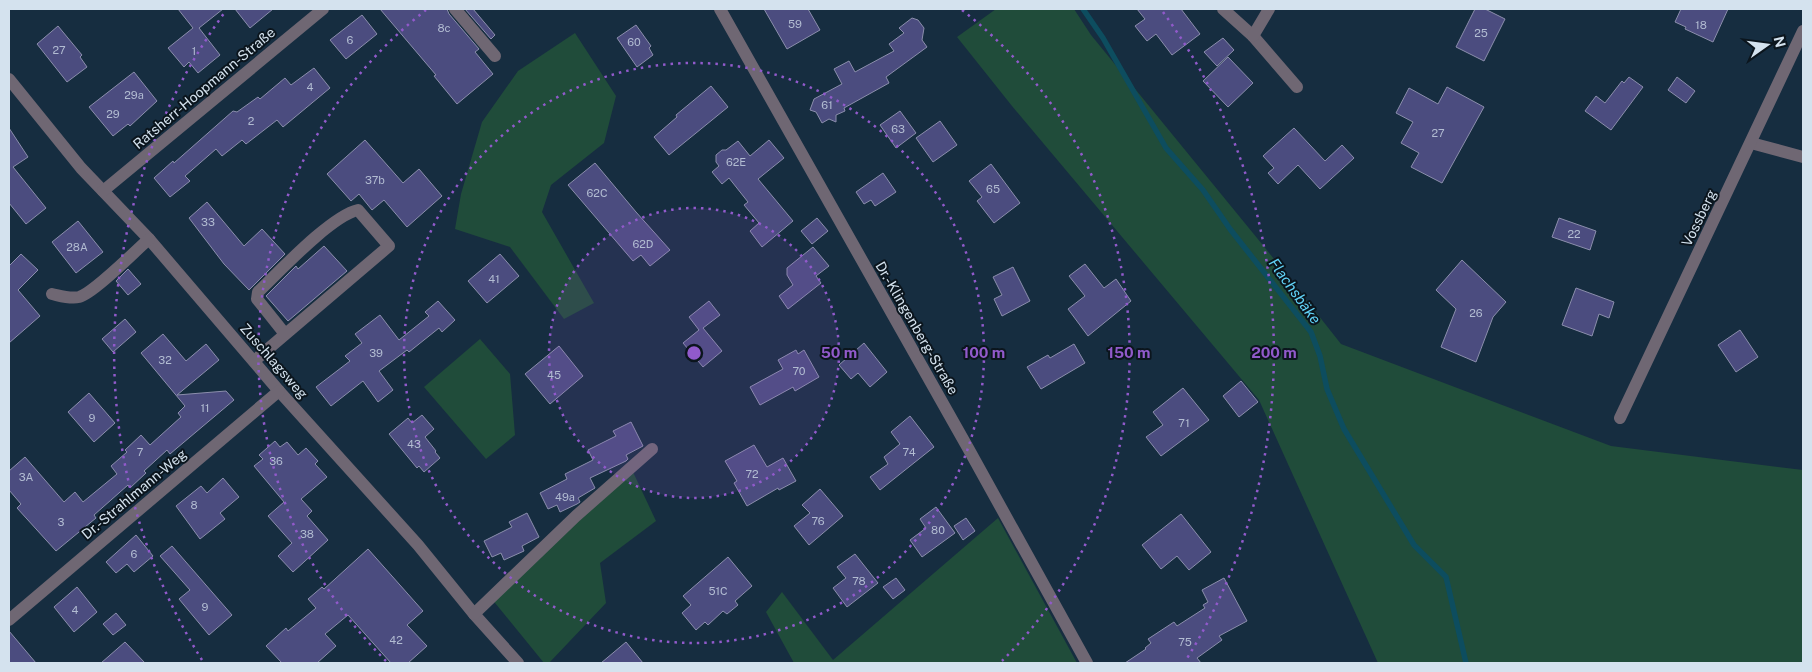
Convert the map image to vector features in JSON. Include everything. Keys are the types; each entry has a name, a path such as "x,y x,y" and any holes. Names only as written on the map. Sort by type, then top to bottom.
{"street":[{"name":"Ratsherr-Hoopmann-Straße","path":"103,191 323,9"},
{"path":"455,9 495,56"},
{"name":"Dr.-Klingenberg-Straße","path":"720,9 1087,663"},
{"path":"1223,9 1253,36 1297,87"},
{"path":"1253,36 1269,9"},
{"name":"Vossberg","path":"1620,418 1803,31"},
{"name":"Zuschlagsweg","path":"9,79 82,168 149,239 279,390 418,545 474,614 518,663"},
{"path":"1751,143 1803,157"},
{"path":"254,360 389,246 358,210 349,212 320,233 258,292 257,299 284,334"},
{"path":"52,294 68,298 80,297 96,286 149,239"},
{"name":"Dr.-Strahlmann-Weg","path":"9,620 279,390"},
{"path":"474,614 576,516 652,449"}],"green space":[{"path":"996,9 1074,9 1091,35 1341,344 1611,446 1803,470 1803,663 1378,663 1259,400 1012,106 957,37"},
{"path":"575,33 616,96 604,143 551,185 542,212 594,303 564,319 510,247 455,229 461,194 482,122 518,71"},
{"path":"480,339 510,374 515,435 486,459 424,387"},
{"path":"633,472 656,521 600,563 606,603 549,663 544,663 491,598"},
{"path":"998,518 1077,663 794,663 766,612 782,592 833,660"}],"building":[{"path":"178,9 223,9 199,28 220,55 198,73 189,62 184,67 168,48 193,28"},
{"path":"235,9 273,9 250,28"},
{"path":"380,9 447,9 449,14 479,49 475,52 493,74 457,104 434,76 436,75"},
{"path":"465,9 473,9 495,35 491,39"},
{"path":"764,9 808,9 820,30 787,49"},
{"path":"1137,9 1181,9 1200,34 1172,55 1156,34 1147,41 1135,26 1145,19"},
{"path":"1475,9 1485,9 1505,19 1484,61 1456,47"},
{"path":"1681,9 1728,9 1713,42 1685,29 1686,27 1675,22"},
{"path":"362,15 377,34 346,59 330,40"},
{"path":"912,18 918,20 924,28 922,40 927,47 886,77 889,83 844,108 845,111 836,115 836,122 829,119 822,123 816,112 810,110 814,99 842,84 834,69 849,61 855,72 894,51 889,44 904,33 899,28"},
{"path":"636,25 651,46 649,48 653,55 637,67 617,38"},
{"path":"58,26 82,55 80,57 87,67 67,82 37,44"},
{"path":"1223,38 1234,50 1217,66 1204,52"},
{"path":"1228,57 1253,83 1228,107 1203,81"},
{"path":"314,68 330,88 283,127 277,120 246,144 242,140 222,156 216,149 185,176 190,181 170,197 154,178 233,111 237,112 258,97 260,99 285,78 291,85"},
{"path":"134,72 157,101 130,126 128,124 113,136 89,107"},
{"path":"1629,77 1643,87 1611,130 1585,111 1596,96 1605,103 1622,81 1624,83"},
{"path":"1677,77 1695,91 1686,103 1668,90"},
{"path":"711,86 728,107 669,155 654,137 677,117 676,115"},
{"path":"1447,87 1484,107 1442,183 1411,167 1419,153 1401,143 1413,122 1396,113 1409,88 1438,104"},
{"path":"900,111 916,133 896,148 880,125"},
{"path":"940,121 957,145 933,162 916,138"},
{"path":"9,128 28,157 13,167 46,208 26,224 9,203"},
{"path":"1294,128 1325,161 1342,145 1354,158 1320,189 1298,165 1278,184 1268,173 1274,168 1263,156"},
{"path":"365,140 403,183 419,169 442,196 407,227 384,200 372,210 359,194 351,201 327,174"},
{"path":"769,140 784,158 758,179 793,221 762,247 750,231 759,223 744,205 748,202 729,178 722,184 712,172 719,166 716,162 716,155 738,141 750,156"},
{"path":"595,163 670,250 650,266 641,255 633,261 568,185"},
{"path":"991,164 1020,203 994,223 977,201 982,197 969,181"},
{"path":"883,173 896,192 875,206 871,200 864,204 856,192"},
{"path":"207,202 244,246 262,229 285,254 249,290 224,264 189,218"},
{"path":"817,218 828,231 812,244 801,231"},
{"path":"1559,218 1596,231 1590,250 1552,237"},
{"path":"78,221 103,252 76,273 52,242"},
{"path":"324,246 347,271 288,321 266,296 296,266 298,269"},
{"path":"813,247 829,266 816,276 821,283 788,309 779,296 793,285 787,275 787,268"},
{"path":"21,254 38,270 18,290 40,316 9,343 9,266"},
{"path":"500,254 519,276 487,303 468,281"},
{"path":"1462,260 1506,302 1493,317 1476,362 1441,347 1456,309 1436,290"},
{"path":"1085,264 1104,288 1116,279 1131,301 1088,336 1068,309 1085,296 1069,276"},
{"path":"1013,267 1030,301 1002,316 994,299 1002,295 993,277"},
{"path":"128,269 141,284 128,295 116,281"},
{"path":"1576,288 1614,302 1609,318 1599,314 1592,336 1562,325"},
{"path":"438,301 455,320 442,332 439,328 409,352 407,350 379,371 393,390 378,402 363,381 331,406 316,387 350,361 345,356 362,343 355,334 380,315 399,340 429,316 425,312"},
{"path":"709,301 720,315 703,328 722,351 703,367 683,343 699,330 689,317"},
{"path":"125,319 136,332 113,352 102,339"},
{"path":"1740,330 1758,357 1736,372 1718,345"},
{"path":"163,334 186,361 206,344 219,360 177,395 226,391 234,400 170,454 167,450 144,471 146,473 130,488 128,485 94,515 96,518 56,551 17,508 21,504 9,490 9,471 25,457 64,502 75,492 83,502 117,474 111,466 127,452 125,450 141,435 150,445 181,417 178,413 185,406 141,353"},
{"path":"864,343 887,372 870,387 858,373 851,379 839,365"},
{"path":"1074,344 1085,363 1041,389 1027,367 1048,355 1050,358"},
{"path":"559,346 583,376 550,404 525,374"},
{"path":"796,350 798,354 804,350 819,377 795,391 793,387 760,405 750,387 783,369 778,360"},
{"path":"1241,381 1258,402 1239,417 1223,396"},
{"path":"1183,388 1209,420 1161,456 1146,437 1163,425 1153,412"},
{"path":"89,393 115,423 94,442 68,412"},
{"path":"422,415 434,429 425,437 440,458 424,472 419,466 417,468 389,434 408,418 412,423"},
{"path":"910,416 934,447 880,490 870,477 888,464 884,457 900,444 891,432"},
{"path":"631,422 643,446 626,455 628,459 626,461 590,478 595,488 578,498 580,502 577,504 560,512 557,505 548,509 540,493 567,479 565,474 593,460 588,450 616,436 613,431"},
{"path":"275,441 280,447 287,442 298,455 306,448 318,461 315,464 327,477 301,499 312,511 307,516 328,540 293,572 278,556 292,543 268,516 284,502 254,466 263,459 259,455"},
{"path":"754,445 767,467 783,458 796,481 779,490 778,488 747,506 734,483 737,481 725,461"},
{"path":"223,478 239,497 220,513 225,519 200,539 176,506 201,486 207,493"},
{"path":"820,489 843,516 809,545 794,526 810,513 802,505"},
{"path":"936,507 955,533 922,557 910,540 926,528 920,519"},
{"path":"527,513 539,537 522,546 524,551 504,560 501,553 492,557 484,541 512,527 509,522"},
{"path":"1181,514 1211,552 1189,570 1177,556 1161,569 1142,545"},
{"path":"966,518 975,531 963,540 954,526"},
{"path":"136,535 153,556 134,572 127,564 116,573 106,562"},
{"path":"172,546 232,615 209,635 179,599 190,590 160,556"},
{"path":"368,549 423,611 407,625 427,646 408,663 391,663 348,615 325,634 336,646 317,663 282,663 266,646 286,628 288,631 316,608 308,599 322,587 324,589"},
{"path":"855,554 878,583 847,607 833,588 846,578 837,567"},
{"path":"728,557 752,586 735,601 738,605 727,614 723,611 708,625 705,622 696,630 682,613 691,605 683,596"},
{"path":"896,578 905,590 893,599 883,587"},
{"path":"1224,578 1247,621 1219,636 1222,640 1197,658 1201,663 1125,663 1146,649 1151,643 1148,639 1174,622 1177,626 1205,608 1203,605 1208,602 1202,590"},
{"path":"77,587 97,612 74,632 54,607"},
{"path":"116,613 126,625 113,635 103,624"},
{"path":"9,631 36,663 9,663"},
{"path":"125,642 145,663 101,663"},
{"path":"626,642 643,663 601,663"}],"waterway":[{"name":"Flachsbäke","path":"1083,9 1103,38 1166,148 1203,190 1230,229 1311,332 1320,356 1327,389 1344,429 1414,545 1446,577 1466,663"}]}
